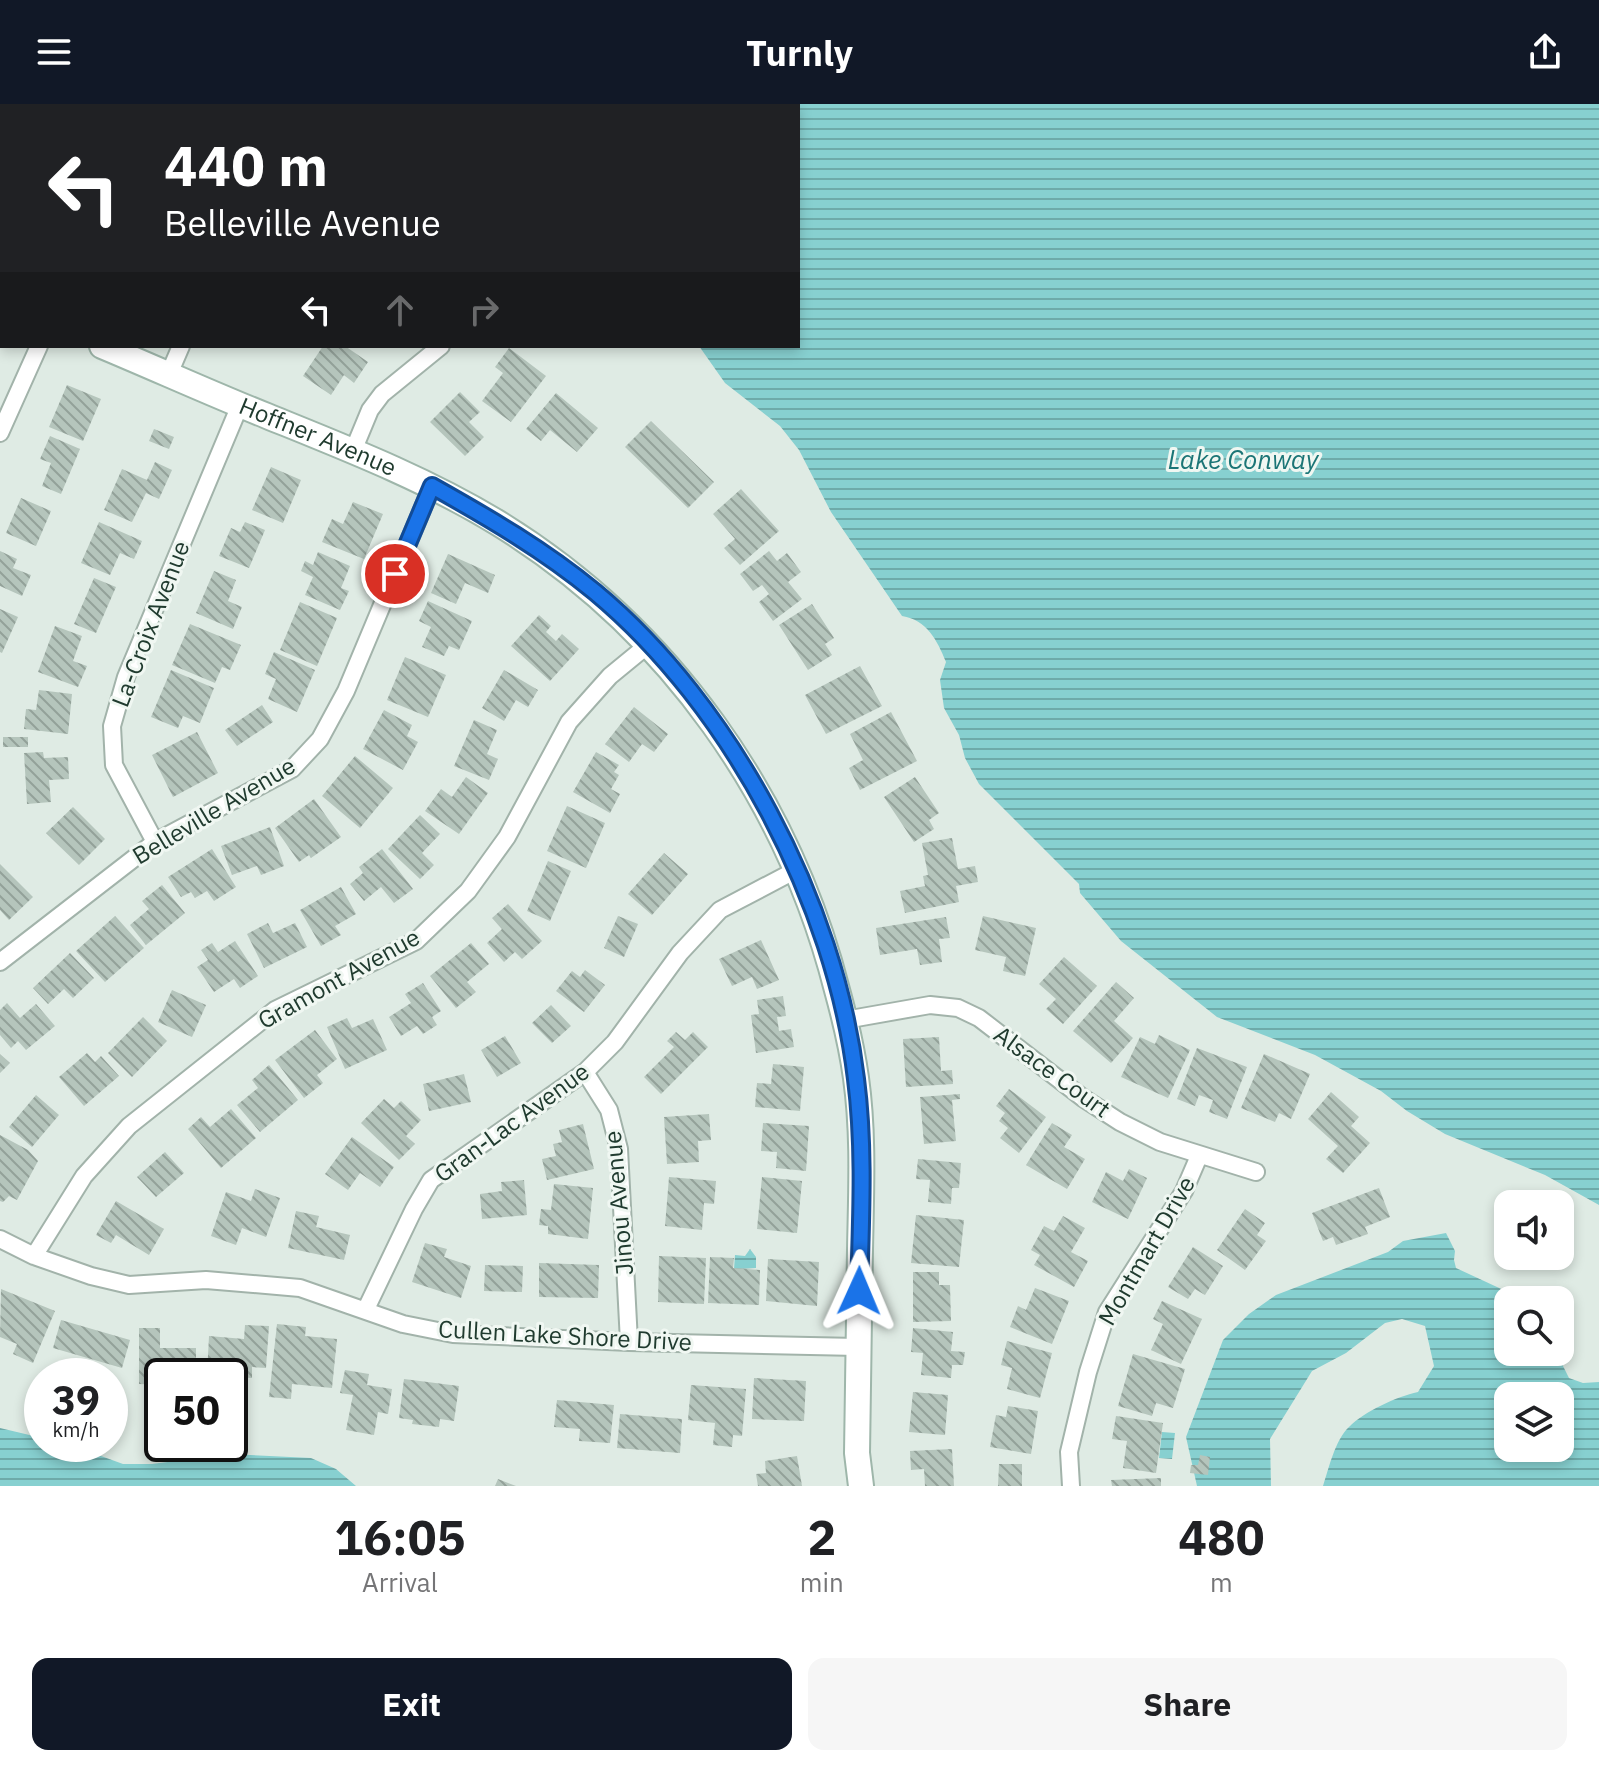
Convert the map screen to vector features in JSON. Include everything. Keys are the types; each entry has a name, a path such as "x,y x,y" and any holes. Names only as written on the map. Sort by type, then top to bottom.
{"main road":[{"name":"Hoffner Avenue","path":"107,348 432,486 496,522 541,551 596,593 649,644 733,751 762,797 798,869 817,920 845,1020 856,1076 861,1127 857,1453 861,1486"}],"street":[{"path":"0,433 38,348"},
{"path":"169,374 180,348"},
{"path":"353,451 370,410 382,394 439,348"},
{"name":"La-Croix Avenue","path":"155,842 114,765 112,726 126,677 240,405"},
{"name":"Belleville Avenue","path":"0,962 155,842 292,769 320,739 346,691 432,486"},
{"name":"Gramont Avenue","path":"34,1256 84,1176 129,1126 275,1010 416,941 468,891 507,837 569,722 610,676 649,644"},
{"name":"Gran-Lac Avenue","path":"366,1309 431,1180 585,1072 615,1042 680,953 720,910 798,869"},
{"name":"Alsace Court","path":"845,1020 930,1005 958,1008 979,1018 1083,1098 1120,1122 1160,1142 1256,1172"},
{"name":"Jinou Avenue","path":"585,1072 609,1110 619,1149 629,1342"},
{"name":"Montmart Drive","path":"1071,1486 1069,1452 1088,1372 1107,1312 1184,1191 1199,1156"},
{"name":"Cullen Lake Shore Drive","path":"0,1239 34,1256 91,1276 129,1285 206,1280 300,1288 403,1324 453,1334 858,1347"}],"water":[{"name":"Lake Conway","path":"800,104 1599,104 1599,1205 1545,1175 1445,1134 1381,1091 1315,1055 1217,1017 1121,941 1080,893 1079,884 979,784 944,708 940,680 946,662 935,639 918,622 902,616 831,512 799,450 780,426 725,383 700,348 800,348"},
{"path":"1446,1233 1455,1251 1456,1268 1495,1286 1494,1366 1563,1366 1569,1378 1583,1383 1599,1382 1599,1486 1323,1486 1336,1447 1349,1427 1381,1405 1418,1392 1434,1366 1425,1326 1402,1319 1385,1323 1346,1353 1312,1371 1270,1439 1271,1486 1197,1486 1186,1437 1223,1340 1249,1314 1276,1295 1388,1252 1403,1241"},
{"path":"750,1249 756,1257 756,1268 734,1269 735,1255 745,1256"},
{"path":"0,1428 24,1434 24,1462 248,1462 248,1455 311,1458 336,1469 356,1486 0,1486"},
{"path":"1162,1432 1175,1433 1172,1459 1159,1458"}],"building":[{"path":"322,348 348,348 368,362 354,383 344,375 331,395 303,376"},
{"path":"509,348 546,376 511,422 482,401 503,373 495,367"},
{"path":"67,385 101,399 83,441 49,427"},
{"path":"460,392 480,412 469,422 484,437 465,456 430,422"},
{"path":"556,393 598,428 577,452 550,430 541,441 526,429"},
{"path":"651,421 714,482 688,508 625,447"},
{"path":"154,429 174,437 169,449 149,441"},
{"path":"50,436 80,449 61,494 42,486 51,463 40,459"},
{"path":"155,462 172,470 159,499 146,493 132,522 104,510 122,469 147,480"},
{"path":"271,467 301,480 283,523 252,510"},
{"path":"741,489 779,531 740,565 724,548 735,539 713,514"},
{"path":"21,498 51,511 36,546 6,533"},
{"path":"353,502 383,514 364,559 322,542 332,519 343,524"},
{"path":"99,522 142,541 134,559 120,553 110,575 81,563"},
{"path":"245,522 265,530 249,568 219,556 231,528 240,532"},
{"path":"0,551 17,559 13,568 31,575 22,596 0,586"},
{"path":"769,551 777,561 787,553 801,572 788,582 802,599 773,621 759,602 769,594 762,585 753,591 740,574"},
{"path":"318,552 350,566 341,588 349,591 340,610 305,595 313,577 301,571 305,561 313,565"},
{"path":"448,554 495,575 488,593 465,583 456,604 431,593"},
{"path":"214,571 236,580 228,601 242,607 233,629 196,613"},
{"path":"94,578 116,587 96,633 74,624"},
{"path":"428,601 472,621 459,650 449,646 444,656 422,647 431,627 419,621"},
{"path":"300,602 337,618 317,666 280,650"},
{"path":"812,604 834,638 825,644 832,655 808,670 779,625"},
{"path":"0,609 18,617 2,653 0,652"},
{"path":"539,615 551,626 546,632 556,641 562,634 579,649 550,681 511,646"},
{"path":"190,624 241,645 230,670 222,667 215,683 172,665"},
{"path":"55,626 82,636 73,661 87,666 78,687 38,672"},
{"path":"274,652 315,670 297,712 268,699 276,679 265,674"},
{"path":"405,657 446,675 428,717 387,700"},
{"path":"860,666 882,706 826,734 805,695"},
{"path":"171,670 214,688 200,723 183,716 178,728 151,717"},
{"path":"504,670 538,690 528,707 516,700 504,721 482,708"},
{"path":"39,690 72,694 68,734 24,729 26,709 36,710"},
{"path":"262,705 273,722 237,746 225,730"},
{"path":"634,707 668,734 654,752 642,744 629,762 605,744"},
{"path":"384,710 412,725 407,736 418,742 403,770 363,749"},
{"path":"891,712 917,761 860,790 849,768 863,760 850,734"},
{"path":"474,720 497,730 487,754 498,759 489,780 454,766"},
{"path":"197,732 218,773 173,797 152,755"},
{"path":"3,737 28,737 28,747 3,747"},
{"path":"43,752 44,758 68,757 69,779 49,780 51,802 27,804 24,753"},
{"path":"596,752 619,765 614,772 619,775 611,789 620,794 610,813 573,792"},
{"path":"355,756 393,788 360,828 322,796"},
{"path":"466,777 488,793 459,834 425,811 441,789 452,797"},
{"path":"915,777 939,813 929,820 934,829 914,842 884,797"},
{"path":"314,799 341,837 311,858 309,855 299,862 275,828"},
{"path":"567,806 605,823 586,868 547,851"},
{"path":"73,807 105,839 79,865 46,833"},
{"path":"420,815 440,834 422,853 434,865 420,879 388,849"},
{"path":"270,827 284,866 261,875 257,866 232,875 221,846"},
{"path":"952,838 958,869 975,866 978,882 956,886 959,902 905,913 900,891 925,886 923,876 928,875 922,843"},
{"path":"212,849 236,887 214,901 207,891 195,898 191,892 181,897 168,877"},
{"path":"382,849 413,889 394,903 381,887 364,901 350,884 363,873 359,867"},
{"path":"664,853 688,874 652,915 628,894"},
{"path":"548,861 571,871 550,921 527,911"},
{"path":"0,864 33,897 9,920 0,910"},
{"path":"162,885 185,913 146,945 130,925 149,909 142,901"},
{"path":"341,887 356,914 335,926 341,935 321,946 300,910"},
{"path":"508,904 542,941 522,959 515,952 504,962 487,943 502,929 492,918"},
{"path":"115,916 144,948 105,982 76,951"},
{"path":"618,916 638,924 624,957 604,948"},
{"path":"983,916 1036,928 1025,976 1003,971 1006,957 975,950"},
{"path":"946,917 950,938 939,939 942,962 920,965 917,949 880,955 876,928"},
{"path":"268,923 273,933 295,923 307,947 264,968 247,934"},
{"path":"761,940 779,980 757,989 752,977 732,986 719,959"},
{"path":"235,941 258,976 240,988 234,979 214,992 197,967 208,960 201,950 212,943 218,952"},
{"path":"471,943 489,964 467,982 476,992 456,1008 430,976"},
{"path":"70,953 94,978 73,998 64,989 48,1004 33,988"},
{"path":"1064,957 1097,986 1063,1024 1046,1009 1056,999 1039,984"},
{"path":"585,970 605,985 584,1012 556,991 572,971 580,977"},
{"path":"1116,982 1134,998 1114,1021 1133,1038 1111,1063 1073,1031"},
{"path":"423,983 441,1011 432,1017 437,1025 423,1034 417,1026 401,1036 389,1017 411,1003 405,994"},
{"path":"172,990 206,1005 192,1037 158,1022"},
{"path":"783,996 786,1016 777,1017 779,1031 791,1029 794,1047 756,1053 751,1015 759,1014 757,1000"},
{"path":"7,1003 20,1018 36,1004 55,1026 26,1050 18,1041 11,1048 0,1035 0,1010"},
{"path":"551,1005 571,1026 552,1043 532,1023"},
{"path":"143,1017 167,1041 132,1077 108,1053"},
{"path":"347,1018 352,1028 373,1019 387,1050 345,1069 327,1027"},
{"path":"315,1030 337,1059 317,1075 323,1083 304,1098 275,1060"},
{"path":"676,1032 685,1040 693,1032 708,1047 661,1094 644,1077 674,1047 667,1041"},
{"path":"1159,1035 1190,1050 1168,1098 1121,1077 1140,1037 1155,1044"},
{"path":"505,1036 521,1063 497,1077 481,1050"},
{"path":"939,1037 941,1071 952,1070 953,1084 906,1087 903,1039"},
{"path":"1197,1048 1247,1067 1227,1119 1209,1112 1213,1100 1199,1095 1195,1106 1177,1099"},
{"path":"87,1053 95,1062 101,1056 119,1076 84,1106 59,1077"},
{"path":"0,1054 10,1063 0,1073"},
{"path":"1264,1054 1310,1074 1291,1119 1279,1113 1275,1122 1241,1108"},
{"path":"773,1064 804,1067 800,1111 755,1107 757,1083 771,1084"},
{"path":"269,1065 298,1100 260,1132 237,1105 258,1088 252,1080"},
{"path":"464,1074 471,1102 429,1111 423,1084"},
{"path":"1009,1089 1046,1117 1019,1153 1000,1138 1008,1128 999,1121 1005,1113 996,1106"},
{"path":"1331,1092 1359,1117 1351,1126 1370,1143 1343,1173 1326,1159 1338,1146 1308,1119"},
{"path":"960,1094 960,1099 952,1100 956,1141 924,1144 920,1097"},
{"path":"36,1095 59,1115 32,1147 9,1127"},
{"path":"384,1099 394,1108 401,1101 421,1120 406,1136 415,1144 399,1160 361,1123"},
{"path":"231,1109 256,1138 221,1168 188,1129 201,1117 210,1127"},
{"path":"709,1114 711,1140 698,1141 699,1162 667,1164 664,1117"},
{"path":"763,1123 809,1126 806,1171 776,1168 777,1152 761,1151"},
{"path":"1052,1123 1072,1135 1064,1147 1085,1159 1067,1189 1026,1165"},
{"path":"583,1124 594,1169 547,1180 542,1159 556,1156 553,1144 562,1142 559,1130"},
{"path":"0,1135 28,1150 38,1161 17,1200 9,1196 0,1201"},
{"path":"352,1137 394,1167 380,1187 360,1173 348,1190 325,1174"},
{"path":"165,1152 184,1173 156,1197 137,1177"},
{"path":"918,1159 961,1163 959,1188 952,1188 951,1204 928,1202 930,1180 916,1179"},
{"path":"1129,1169 1147,1178 1128,1219 1092,1202 1106,1172 1123,1181"},
{"path":"669,1177 716,1181 714,1204 704,1203 702,1230 665,1226"},
{"path":"762,1177 802,1181 797,1233 757,1229"},
{"path":"524,1180 527,1215 482,1219 480,1194 502,1191 501,1182"},
{"path":"554,1184 593,1188 588,1239 548,1234 548,1226 539,1225 541,1209 551,1210"},
{"path":"1379,1188 1390,1217 1365,1227 1368,1234 1336,1245 1333,1237 1323,1241 1312,1213"},
{"path":"255,1189 280,1198 266,1237 242,1228 236,1245 211,1236 226,1192 251,1201"},
{"path":"116,1201 164,1229 149,1255 116,1235 111,1243 96,1235"},
{"path":"1245,1209 1265,1223 1257,1235 1266,1241 1245,1270 1217,1250"},
{"path":"296,1211 319,1216 316,1227 350,1235 344,1260 288,1248"},
{"path":"916,1215 964,1220 959,1267 911,1263"},
{"path":"1063,1216 1085,1228 1071,1252 1088,1261 1074,1287 1034,1265 1040,1255 1031,1250 1044,1226 1054,1231"},
{"path":"425,1243 447,1249 444,1257 471,1266 461,1298 412,1282"},
{"path":"1193,1247 1223,1266 1205,1295 1195,1289 1188,1299 1168,1287"},
{"path":"659,1256 706,1258 704,1304 658,1302"},
{"path":"710,1257 734,1258 733,1268 760,1270 759,1305 708,1303"},
{"path":"768,1259 819,1262 817,1306 766,1301"},
{"path":"539,1263 599,1265 598,1298 539,1297"},
{"path":"485,1265 523,1266 522,1292 484,1291"},
{"path":"913,1272 939,1272 939,1285 950,1285 951,1321 913,1322"},
{"path":"1035,1288 1069,1301 1052,1344 1010,1327 1018,1306 1026,1310"},
{"path":"1,1289 55,1311 35,1358 24,1359 13,1354 17,1344 0,1337"},
{"path":"1162,1301 1202,1319 1181,1364 1151,1350 1163,1324 1153,1319"},
{"path":"61,1320 130,1340 125,1358 88,1358 53,1348"},
{"path":"277,1324 306,1327 305,1336 337,1339 332,1388 292,1384 291,1399 269,1397"},
{"path":"245,1325 269,1326 266,1368 252,1367 252,1378 248,1378 248,1358 208,1358 209,1336 244,1339"},
{"path":"139,1328 160,1328 160,1348 196,1348 196,1358 144,1358 144,1384 139,1384"},
{"path":"913,1328 953,1332 951,1351 965,1352 963,1365 952,1365 951,1378 921,1375 923,1353 911,1352"},
{"path":"1007,1341 1052,1353 1040,1398 1007,1389 1012,1368 1001,1365"},
{"path":"1133,1354 1185,1369 1173,1408 1156,1403 1152,1416 1118,1406"},
{"path":"345,1370 369,1374 367,1385 392,1389 388,1414 378,1412 374,1435 346,1430 353,1395 340,1393"},
{"path":"754,1378 806,1381 804,1421 752,1419"},
{"path":"404,1379 459,1386 454,1421 440,1419 439,1427 412,1424 413,1420 399,1418"},
{"path":"691,1385 746,1389 742,1436 733,1435 732,1447 713,1445 715,1423 688,1420"},
{"path":"913,1392 948,1395 945,1435 909,1432"},
{"path":"557,1400 614,1405 610,1443 579,1441 580,1429 554,1427"},
{"path":"1008,1406 1038,1411 1031,1454 990,1447 996,1415 1006,1417"},
{"path":"620,1414 682,1419 680,1453 617,1448"},
{"path":"1116,1416 1163,1423 1156,1473 1123,1468 1127,1441 1112,1439"},
{"path":"952,1449 954,1486 925,1486 924,1469 911,1470 910,1451"},
{"path":"1200,1455 1210,1457 1208,1475 1190,1473 1191,1465 1198,1465"},
{"path":"797,1456 802,1486 758,1486 756,1474 766,1473 765,1461"},
{"path":"999,1464 1022,1464 1022,1486 998,1486"},
{"path":"1161,1478 1161,1486 1112,1486 1111,1480"},
{"path":"498,1479 516,1486 495,1486"}],"route":[{"path":"395,574 432,486 541,551 596,593 649,644 733,751 762,797 798,869 817,920 845,1020 856,1076 861,1127 859,1291"}]}
